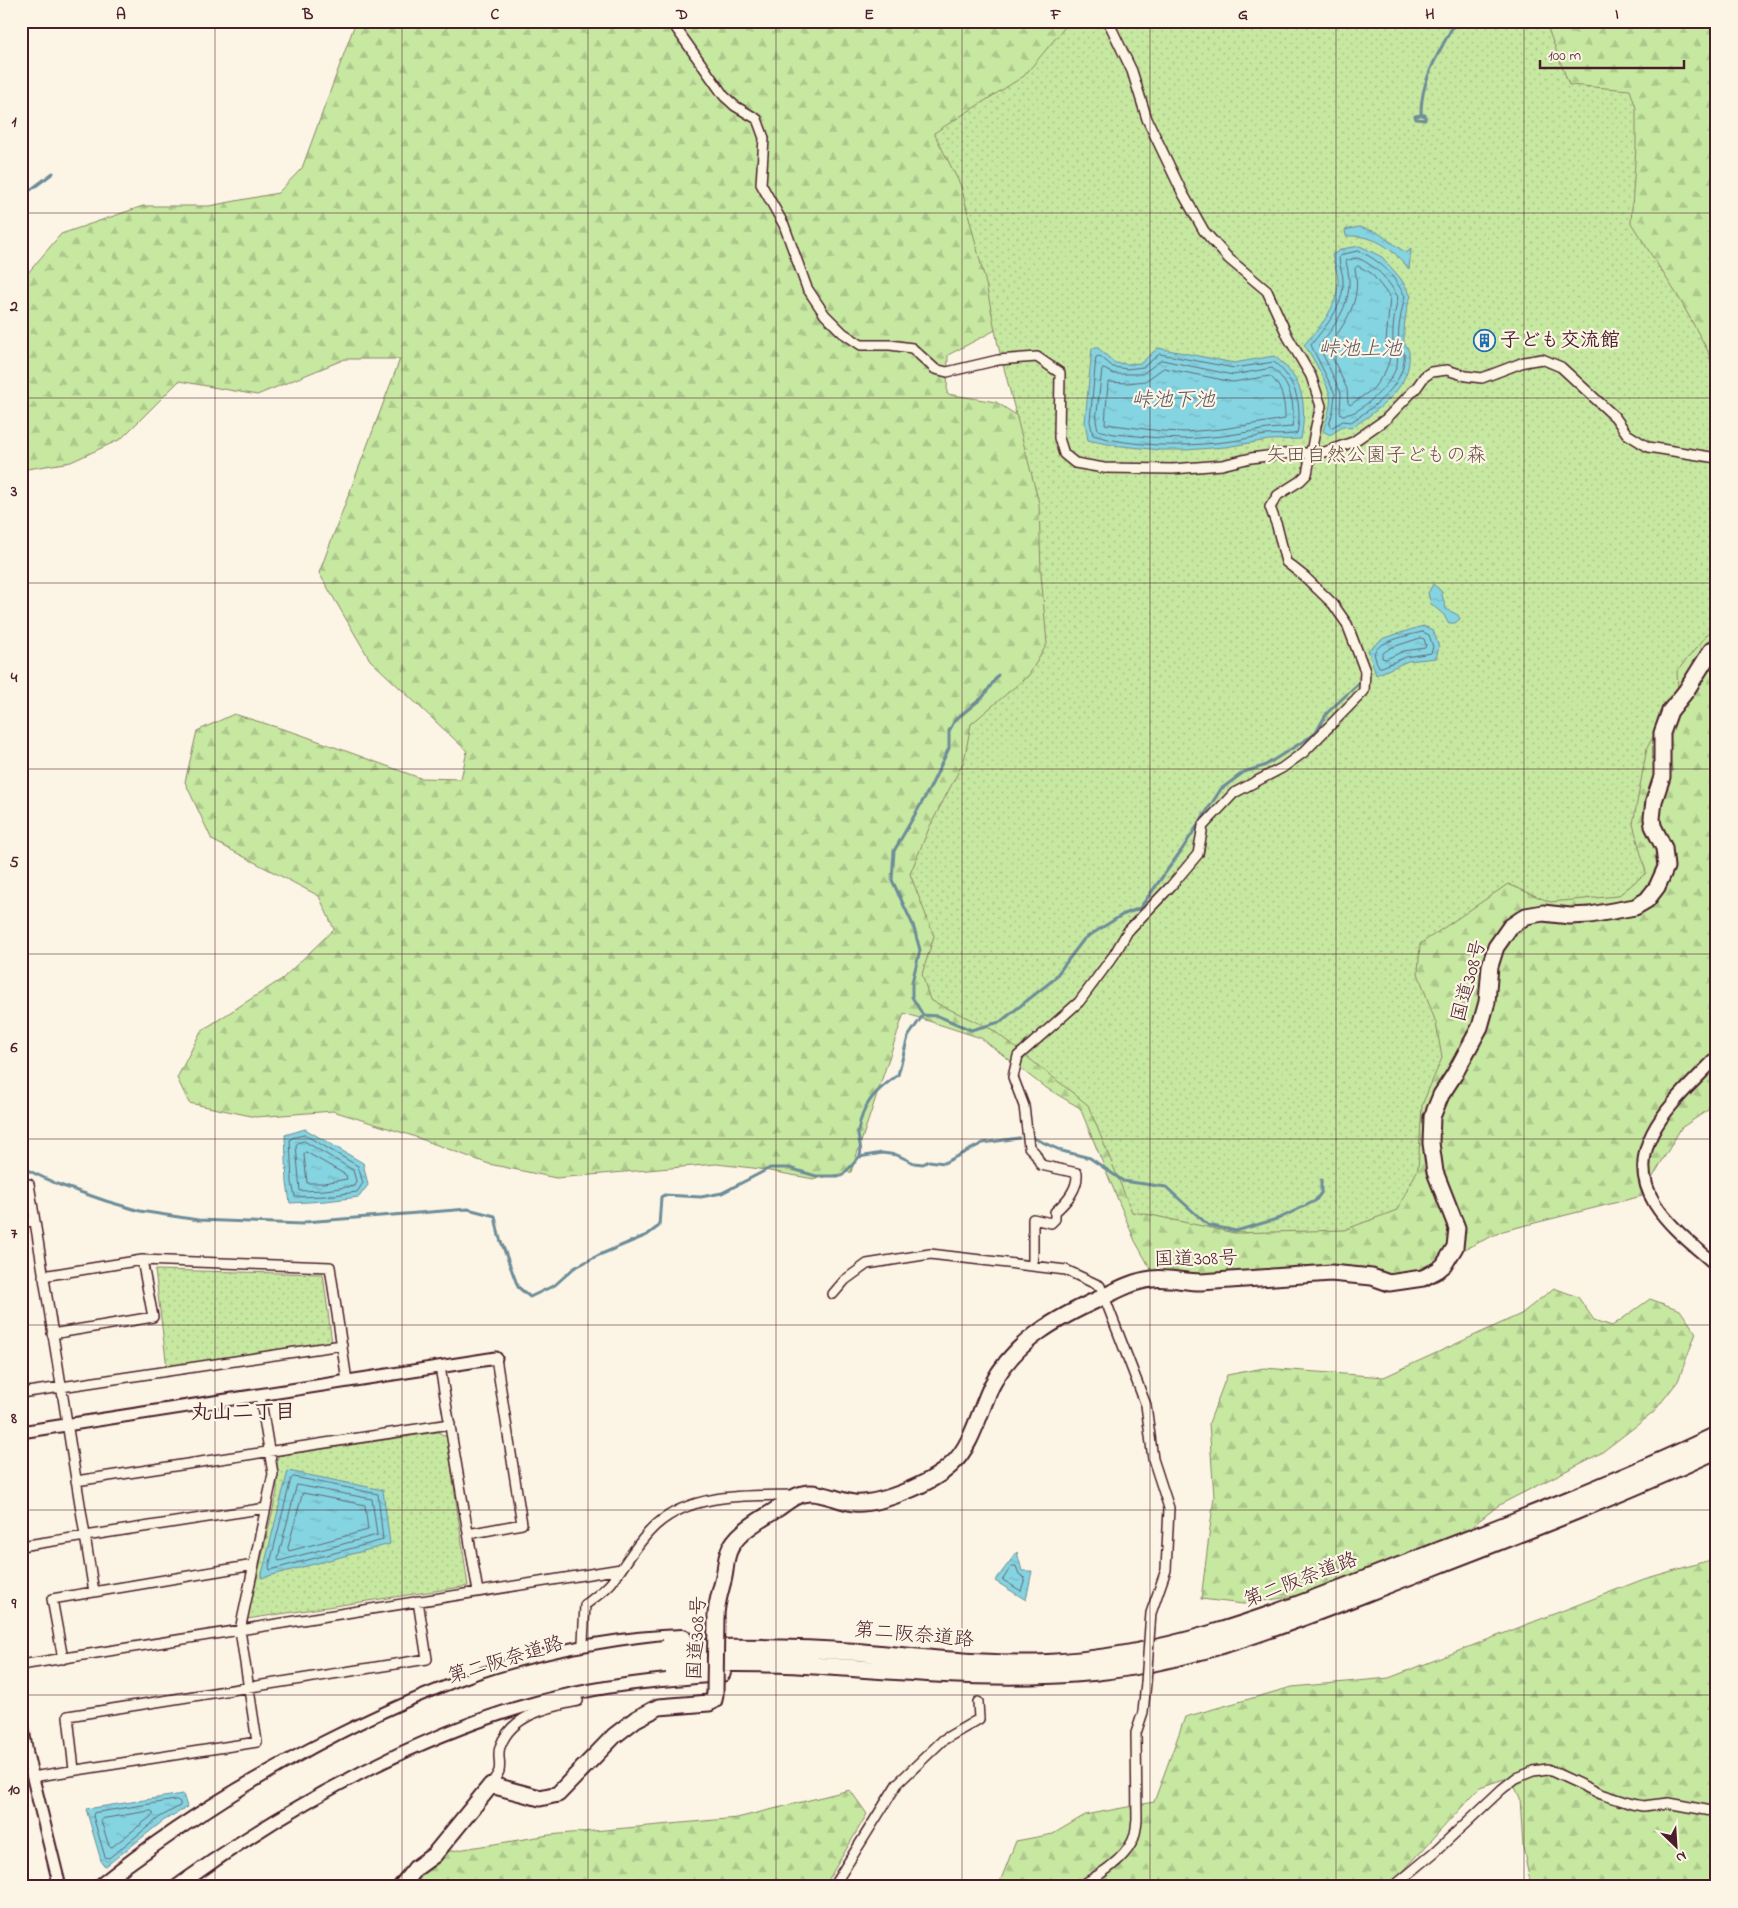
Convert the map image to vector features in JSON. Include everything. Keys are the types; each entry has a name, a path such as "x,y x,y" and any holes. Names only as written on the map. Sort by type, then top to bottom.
{"highway":[{"name":"国道308号","path":"491,1785 540,1798 558,1794 614,1736 636,1719 659,1707 709,1703 714,1700 717,1601 729,1550 741,1534 798,1495 810,1493 842,1501 868,1503 880,1501 932,1479 952,1465 965,1446 993,1384 1011,1358 1033,1336 1055,1320 1134,1282 1154,1279 1201,1282 1331,1273 1372,1277 1389,1283 1423,1278 1444,1265 1455,1247 1457,1238 1456,1228 1435,1172 1431,1144 1432,1117 1440,1095 1454,1075 1480,1026 1487,1002 1490,966 1496,947 1510,927 1526,916 1543,914 1590,915 1635,907 1647,900 1664,873 1666,860 1652,818 1654,801 1662,777 1662,733 1670,711 1691,684 1711,651 1717,646"},
{"name":"第二阪奈道路","path":"149,1887 231,1829 280,1799 357,1757 434,1722 489,1700 547,1683 604,1672 664,1657 732,1647 856,1652 960,1662 1048,1663 1134,1654 1177,1644 1264,1618 1608,1484 1717,1435"},
{"name":"第二阪奈道路","path":"124,1887 224,1817 273,1787 337,1752 418,1713 484,1687 544,1669 603,1657 664,1657 724,1663 785,1664 1003,1677 1094,1672 1135,1666 1180,1657 1268,1630 1613,1496 1717,1450"},
{"path":"101,1887 172,1834 245,1788 301,1757 396,1710 451,1687 510,1666 600,1645 662,1638 724,1637 774,1641 856,1652"},
{"path":"174,1887 286,1812 337,1784 413,1746 494,1713 579,1690 635,1681 731,1672 857,1669"},
{"path":"401,1887 416,1868 434,1855 491,1785"}],"street":[{"path":"671,21 724,96 735,106 757,119 764,138 761,184 784,225 807,288 825,315 843,333 861,345 890,345 912,348 935,369 947,372 998,360 1037,357 1060,373 1059,438 1064,454 1075,463 1104,468 1173,470 1222,465 1251,458 1325,452 1353,442 1380,424 1431,372 1447,370 1466,376 1482,378 1524,362 1542,359 1561,367 1615,417 1627,434 1648,447 1717,458"},
{"path":"1034,1266 1033,1219 1051,1223 1055,1219 1055,1212 1065,1202 1077,1183 1077,1173 1040,1164 1035,1153 1028,1147 1024,1106 1013,1077 1018,1056 1079,1002 1114,955 1128,931 1171,886 1198,854 1203,826 1234,793 1282,768 1304,752 1364,691 1365,670 1347,624 1333,604 1305,576 1286,562 1270,507 1278,496 1307,474 1321,406 1311,376 1288,338 1267,291 1229,260 1204,231 1182,192 1146,119 1132,71 1108,21"},
{"path":"1717,1056 1656,1124 1643,1155 1648,1191 1656,1206 1672,1224 1717,1266"},
{"path":"28,1184 94,1592"},
{"path":"21,1222 34,1221"},
{"path":"833,1294 845,1280 868,1264 930,1254 1066,1270 1100,1286 1146,1404 1153,1459 1169,1508 1166,1570 1151,1613 1143,1712 1136,1733 1136,1834 1132,1844 1109,1867 1078,1887"},
{"path":"43,1276 142,1260 330,1267 347,1381"},
{"path":"52,1334 153,1316 142,1260"},
{"path":"21,1393 342,1345"},
{"path":"21,1432 496,1358 522,1524 468,1534"},
{"path":"440,1367 478,1592"},
{"path":"32,1777 257,1742 240,1630 273,1474 260,1395"},
{"path":"76,1482 450,1424"},
{"path":"583,1642 585,1605 610,1584 639,1544 656,1525 678,1511 729,1496 798,1495"},
{"path":"21,1546 266,1508"},
{"path":"63,1658 52,1599 254,1565"},
{"path":"21,1665 620,1569"},
{"path":"74,1770 68,1716 427,1659 418,1601"},
{"path":"491,1785 499,1771 499,1750 504,1738 520,1721 536,1711 578,1701"},
{"path":"833,1887 897,1784 943,1740 979,1719 978,1702"},
{"path":"21,1717 32,1777 60,1887"},
{"path":"1393,1887 1435,1852 1516,1778 1532,1770 1547,1769 1601,1794 1632,1804 1643,1806 1668,1803 1717,1812"},
{"path":"21,1881 23,1887"}],"green space":[{"path":"356,21 1190,21 1005,325 948,355 947,394 996,402 1024,420 1521,21 1717,21 1717,1104 1681,1128 1642,1196 1503,1231 1416,1272 1274,1282 1153,1273 1135,1241 1080,1108 1043,1086 981,1038 904,1013 851,1172 814,1179 753,1168 716,1164 556,1178 489,1164 410,1135 333,1111 256,1117 189,1103 177,1078 201,1031 282,979 334,929 319,896 212,840 185,782 197,731 234,714 299,734 420,778 461,779 467,751 370,660 319,573 400,359 345,359 257,395 179,381 121,439 71,462 21,470 21,281 61,234 143,206 209,206 278,193 302,168"},
{"name":"矢田自然公園子どもの森","path":"1070,21 1547,21 1547,26 1569,85 1630,90 1636,108 1636,147 1631,223 1679,298 1708,351 1717,384 1717,623 1677,671 1678,690 1647,748 1633,824 1646,873 1618,896 1550,902 1508,884 1420,944 1418,973 1436,1023 1442,1058 1422,1105 1418,1169 1397,1210 1344,1230 1234,1233 1132,1212 1088,1105 993,1030 930,1000 922,974 934,936 910,874 930,826 964,761 971,724 1029,675 1047,644 1041,574 1039,503 998,345 986,284 961,186 934,133 1024,76"},
{"path":"155,1270 323,1274 332,1343 167,1368"},
{"path":"1554,1288 1578,1297 1594,1320 1612,1326 1650,1299 1680,1310 1696,1333 1678,1381 1653,1413 1601,1453 1499,1505 1451,1543 1309,1594 1243,1604 1201,1599 1214,1497 1209,1423 1227,1375 1264,1368 1384,1377 1521,1314"},
{"path":"438,1432 447,1437 468,1586 247,1619 277,1492 277,1456"},
{"path":"1717,1558 1717,1887 1531,1887 1523,1847 1520,1798 1510,1777 1480,1787 1389,1887 998,1887 1016,1841 1053,1834 1085,1815 1154,1802 1185,1717 1292,1687 1389,1678 1644,1579"},
{"path":"850,1790 867,1814 824,1887 391,1887 399,1874 421,1856 549,1835 737,1818"}],"water":[{"path":"1359,227 1377,232 1406,253 1411,249 1409,269 1396,254 1382,244 1366,238 1346,236 1345,230"},
{"name":"峠池上池","path":"1360,246 1382,257 1401,279 1411,296 1406,312 1404,331 1404,342 1409,352 1409,365 1399,387 1381,406 1351,428 1344,426 1330,435 1323,431 1330,395 1319,369 1304,345 1322,324 1335,299 1338,278 1332,255 1342,249"},
{"name":"峠池下池","path":"1092,348 1098,348 1115,363 1127,364 1141,363 1158,348 1234,363 1274,356 1292,374 1301,393 1304,414 1301,439 1269,440 1225,447 1186,450 1160,450 1112,445 1088,440 1085,422"},
{"path":"1433,584 1441,591 1446,609 1458,615 1460,619 1455,623 1448,623 1444,615 1431,604 1428,593"},
{"path":"1423,626 1433,630 1439,647 1436,658 1408,661 1376,675 1368,650 1384,638"},
{"path":"305,1129 363,1163 368,1185 359,1197 290,1203 287,1183 285,1135"},
{"path":"288,1471 383,1490 390,1544 261,1578"},
{"path":"1017,1552 1022,1571 1032,1571 1026,1600 995,1581"},
{"path":"183,1794 187,1807 163,1821 106,1866 102,1864 86,1809"}],"waterway":[{"path":"1421,115 1415,116 1416,119 1425,120 1425,115 1421,115 1427,78 1456,21"},
{"path":"21,197 53,173"},
{"path":"923,1015 912,997 912,982 920,950 913,925 892,880 894,851 929,790 949,748 949,731 955,720 983,697 998,675"},
{"path":"21,1167 57,1184 106,1201 140,1211 198,1220 303,1224 305,1222 468,1209 495,1216 499,1236 518,1287 530,1297 555,1285 574,1268 599,1255 647,1235 659,1226 661,1197 664,1195 701,1197 722,1193 770,1168 789,1168 816,1176 842,1176 860,1155 858,1131 867,1105 877,1092 898,1075 908,1037 923,1015 938,1016 971,1030 1000,1022 1053,980 1084,939 1122,915 1140,908 1181,851 1221,789 1244,772 1264,766 1315,734 1327,713 1360,682"},
{"path":"1029,1136 1062,1151 1090,1158 1123,1181 1166,1187 1208,1225 1236,1231 1280,1218 1315,1201 1321,1193 1321,1180"},
{"path":"859,1157 882,1153 897,1155 914,1163 923,1164 929,1161 944,1163 983,1143 1019,1138"}],"place":[{"name":"子ども交流館","path":"1484,341"}],"district":[{"name":"丸山二丁目","path":"243,1413"}]}
